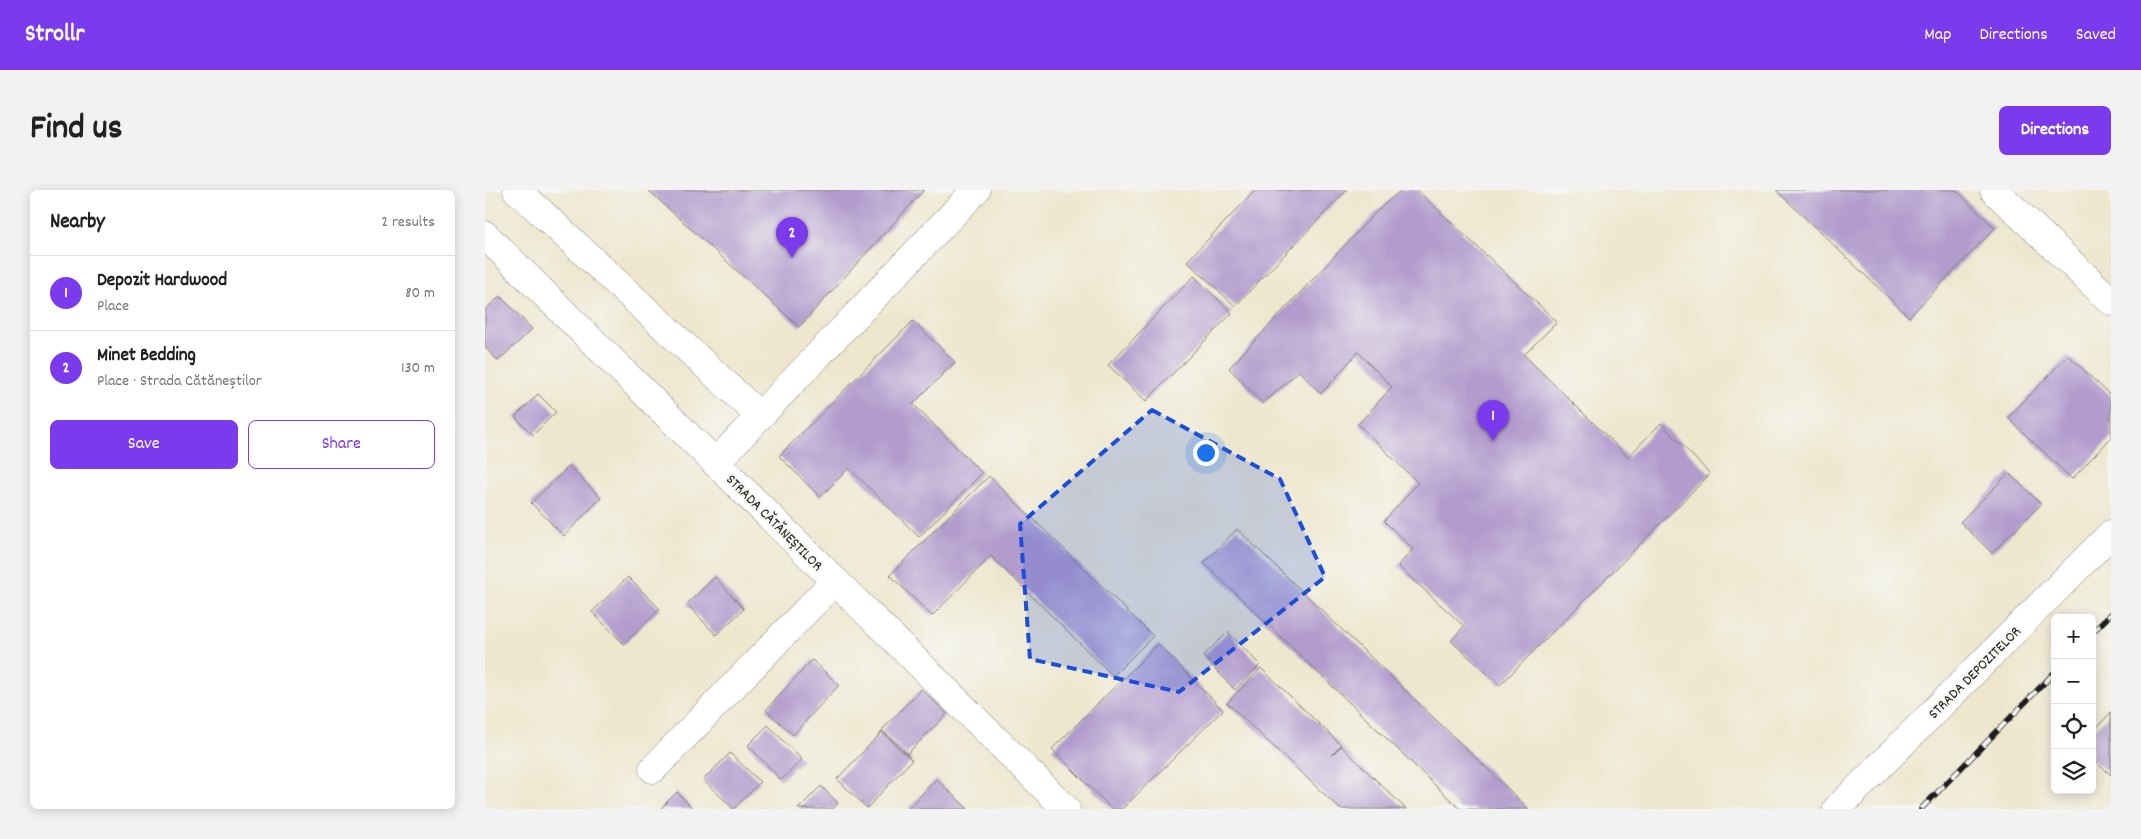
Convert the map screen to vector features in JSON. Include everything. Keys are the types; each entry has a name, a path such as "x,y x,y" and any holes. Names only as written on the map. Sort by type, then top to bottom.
{"street":[{"path":"517,190 760,416"},
{"path":"715,463 976,190"},
{"path":"1994,190 2111,301"},
{"name":"STRADA CĂTĂNEȘTILOR","path":"485,235 1066,809"},
{"name":"STRADA DEPOZITELOR","path":"1837,809 2111,534"},
{"path":"653,769 835,581"}],"highlighted area":[{"path":"1152,410 1280,479 1325,577 1179,692 1030,659 1020,524"}],"building":[{"path":"648,190 924,190 799,327"},
{"path":"1256,190 1347,190 1235,306 1187,261"},
{"path":"1401,190 1417,190 1557,322 1524,355 1628,457 1661,423 1710,474 1500,685 1451,641 1464,626 1398,566 1413,549 1384,521 1418,483 1358,424 1392,387 1358,352 1321,394 1299,371 1263,404 1229,368 1378,210"},
{"path":"1776,190 1956,190 1995,228 1909,317"},
{"path":"1194,276 1232,313 1146,401 1108,365"},
{"path":"500,296 532,329 498,361 485,347 485,310"},
{"path":"913,321 955,362 913,404 982,473 919,537 849,468 820,497 779,456"},
{"path":"2068,355 2111,396 2111,438 2072,479 2008,418"},
{"path":"538,394 556,412 533,435 515,417"},
{"path":"569,466 601,498 564,536 531,503"},
{"path":"2009,473 2041,504 1992,553 1960,522"},
{"path":"989,476 1153,636 1113,676 991,556 932,616 890,575"},
{"path":"1237,529 1529,809 1460,809 1204,563"},
{"path":"628,577 660,609 624,644 592,612"},
{"path":"715,577 744,609 716,635 687,604"},
{"path":"1228,632 1260,665 1235,690 1203,656"},
{"path":"1158,644 1223,710 1122,809 1112,809 1052,749"},
{"path":"812,660 839,685 793,735 766,710"},
{"path":"1261,668 1341,745 1331,756 1341,746 1406,809 1340,809 1227,703"},
{"path":"921,689 947,714 907,754 882,730"},
{"path":"2111,712 2111,775 2096,762 2096,729"},
{"path":"768,725 802,760 781,780 748,745"},
{"path":"882,732 912,760 867,808 837,779"},
{"path":"730,753 760,782 734,809 703,780"},
{"path":"936,779 968,809 908,809"},
{"path":"821,786 838,803 833,809 798,809"},
{"path":"677,792 693,809 660,809"}],"railway":[{"path":"2096,629 2111,614"},
{"path":"1921,809 2051,676"}],"place":[{"name":"Minet Bedding","path":"792,258"},
{"name":"Depozit Hardwood","path":"1493,441"}]}
